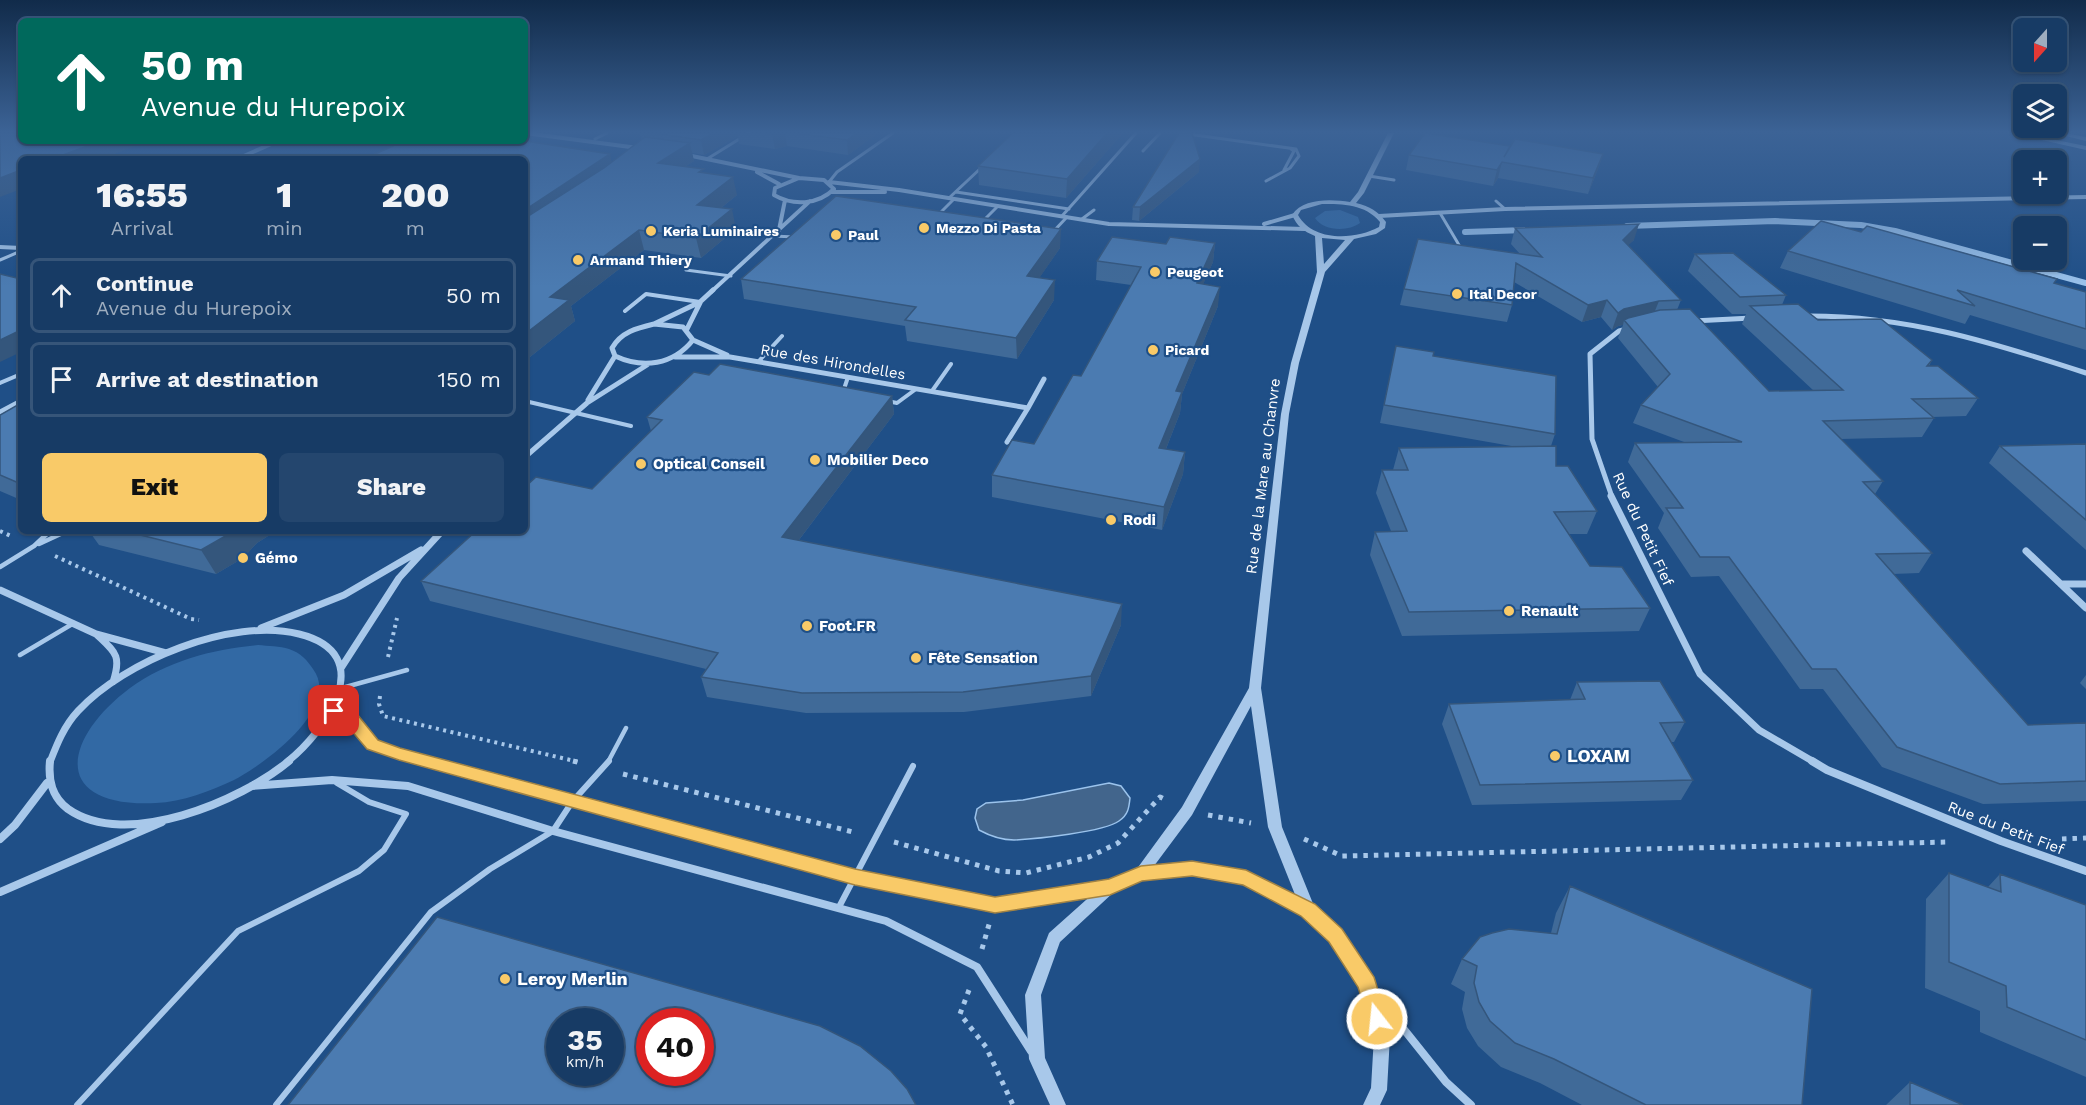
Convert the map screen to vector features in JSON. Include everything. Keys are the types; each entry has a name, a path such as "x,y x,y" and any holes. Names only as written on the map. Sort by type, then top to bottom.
{"street":[{"path":"778,185 775,188 774,195 784,200 811,201"},
{"path":"831,185 834,189 831,192"},
{"path":"849,185 1064,217 1182,229 1260,226 1305,229 1318,234 1351,238 1375,233 1382,228 1383,222 1379,216"},
{"path":"1351,204 1363,185"},
{"path":"615,356 612,348 615,340 700,302 811,201 831,192 911,193"},
{"path":"1260,226 1295,215 1308,205 1321,202 1351,204 1379,216 1505,209 2086,197"},
{"path":"779,230 784,200"},
{"path":"1295,215 1297,222 1305,229"},
{"name":"Rue de la Mare au Chanvre","path":"1308,910 1275,827 1255,688 1285,414 1302,332 1321,272 1318,234"},
{"name":"Rue de la Mare au Chanvre","path":"1321,272 1351,238"},
{"path":"0,247 18,249"},
{"path":"687,329 700,302"},
{"path":"1801,316 1846,314 1914,322 1942,328 2086,373"},
{"path":"1687,321 1755,318"},
{"path":"654,324 667,324 687,329 693,340 688,349 675,357"},
{"name":"Rue du Petit Fief","path":"1630,328 1619,331 1590,354 1592,438 1612,498 1700,674 1758,730 1827,770 2001,841 2086,871"},
{"name":"Rue des Hirondelles","path":"693,340 730,357"},
{"path":"615,356 636,363 651,363"},
{"path":"586,403 615,356"},
{"name":"Rue des Hirondelles","path":"651,363 675,357 730,357 1028,408"},
{"path":"528,452 586,403 651,363"},
{"path":"1007,442 1044,380"},
{"path":"0,412 18,403"},
{"path":"0,839 15,825 47,783 49,759 62,733 84,706 113,682 166,653 211,637 254,630 293,618 338,600 378,579 421,550 439,534"},
{"path":"341,668 372,615 421,550"},
{"path":"2026,551 2086,608"},
{"path":"2061,584 2086,584"},
{"path":"0,590 96,634 166,653"},
{"path":"0,892 166,820 220,802 284,766 309,744 334,711 342,688 341,668 331,650 312,638 286,631 254,630"},
{"path":"96,634 117,654 120,664 113,682"},
{"name":"Rue de la Mare au Chanvre","path":"1141,874 1187,811 1255,688"},
{"path":"252,786 332,780 408,786 554,831 886,921 976,967 1037,1059 1058,1105"},
{"path":"47,783 59,805 84,819 121,824 166,820"},
{"path":"1037,1059 1033,995 1054,938 1110,887 1141,874 1192,868 1246,878 1308,910 1335,936 1367,984 1446,1082 1471,1105"},
{"path":"1367,984 1382,1036 1379,1090 1371,1105"}],"lane":[{"path":"949,198 964,185"},
{"path":"1051,235 1069,209 1091,185"},
{"path":"956,192 1069,209"},
{"path":"937,216 954,199"},
{"path":"1496,201 1505,209"},
{"path":"981,223 998,206"},
{"path":"1082,219 1094,210"},
{"path":"1440,213 1460,245"},
{"path":"773,236 800,237"},
{"path":"0,260 18,251"},
{"path":"686,270 731,276"},
{"path":"625,311 646,294 700,302"},
{"path":"758,362 782,336"},
{"path":"932,391 951,364"},
{"path":"0,383 18,375"},
{"path":"848,377 842,393 853,395"},
{"path":"875,399 897,403 916,389"},
{"path":"528,401 631,426"},
{"path":"34,546 47,534"},
{"path":"0,567 34,546 60,534"},
{"path":"20,655 74,623"},
{"path":"342,688 407,670"},
{"path":"334,711 351,718 372,745 572,802 855,877 995,905 1110,887"},
{"path":"276,1105 431,912 490,869 554,831 572,802 608,762 626,728"},
{"path":"839,907 914,766"},
{"path":"77,1105 238,931 359,871 384,850 406,814 369,802 332,780"}],"path":[{"path":"0,531 191,619 201,621"},
{"path":"372,615 398,618 382,678 379,704 383,716 602,768 876,837 999,871 1026,873 1089,856 1118,843 1160,797 1187,811 1275,827 1342,856 1957,842"},
{"path":"2054,839 2086,838"},
{"path":"960,1014 986,1047 1013,1105"}],"shaded area":[{"path":"1340,210 1358,217 1360,223 1349,228 1336,229 1324,226 1315,218 1325,211"},
{"path":"258,645 282,647 297,653 311,666 319,684 317,701 308,717 295,734 263,762 247,773 216,788 166,802 122,802 98,794 83,782 78,766 80,748 90,728 107,708 130,688 159,670 191,658 207,653"},
{"path":"1109,783 1121,786 1130,798 1126,814 1111,825 1085,832 1010,840 979,830 975,818 977,809 986,803 1023,800"}],"building":[{"path":"528,185 564,185 528,208"},
{"path":"578,185 723,185 697,205 732,209 696,238 639,230 550,297 569,300 528,332 528,216"},
{"path":"1147,185 1168,185 1140,207 1133,207"},
{"path":"836,196 1061,229 1027,276 1055,280 1016,338 905,320 916,307 741,279"},
{"path":"1821,221 1861,232 1867,226 2013,267 2013,270 2025,270 2057,279 2054,283 2086,292 2086,329 1957,290 1975,306 1788,251"},
{"path":"1639,224 1623,240 1681,300 1659,301 1624,309 1618,313 1607,300 1588,305 1516,263 1512,305 1404,289 1418,239 1542,257 1515,228"},
{"path":"1112,237 1166,244 1170,237 1215,243 1197,283 1220,287 1176,391 1182,392 1159,448 1185,452 1164,507 992,475 1012,440 1034,444 1073,375 1081,376 1141,267 1097,261"},
{"path":"1733,253 1786,295 1740,297 1695,254"},
{"path":"0,274 18,278 18,331 0,340"},
{"path":"1798,304 1818,320 1881,319 1932,360 1927,366 1938,366 1978,398 1912,399 1934,418 1823,421 1883,481 1863,482 1932,553 1876,554 2028,725 2086,724 2086,781 2000,784 1897,747 1836,669 1812,669 1729,557 1700,557 1666,508 1683,508 1635,443 1742,442 1641,405 1670,374 1624,320 1660,310 1690,309 1769,391 1843,390 1750,306"},
{"path":"1396,346 1434,352 1433,356 1556,376 1555,434 1384,405"},
{"path":"720,364 892,396 782,537 1122,604 1091,676 963,692 802,693 701,677 718,653 421,581 473,534 528,534 528,484 536,477 592,489 662,420 647,417 694,372 709,375"},
{"path":"18,405 18,483 0,475 0,415"},
{"path":"2086,444 2086,520 2000,446"},
{"path":"1556,446 1556,466 1568,466 1597,511 1554,512 1590,566 1622,567 1650,608 1409,612 1375,532 1407,531 1382,470 1408,470 1399,448"},
{"path":"136,534 229,534 201,550"},
{"name":"LOXAM","path":"1660,681 1685,722 1660,723 1693,780 1480,785 1449,704 1585,699 1577,682"},
{"path":"1949,873 2001,892 2000,874 2086,905 2086,1040 2007,1007 2006,986 1949,962"},
{"path":"1570,886 1812,989 1802,1105 1646,1105 1554,1059 1515,1043 1490,1021 1479,1002 1474,983 1477,966 1462,959 1480,937 1492,933 1509,929 1557,934"},
{"name":"Leroy Merlin","path":"437,917 820,1026 860,1046 891,1071 907,1089 916,1105 288,1105"},
{"path":"1910,1082 1963,1105 1910,1105"}],"waterway":[{"path":"1627,226 1775,221 1861,225 1895,231 2086,283"},
{"path":"1465,232 1526,230"}],"place":[{"name":"Mezzo Di Pasta","path":"924,228"},
{"name":"Keria Luminaires","path":"651,231"},
{"name":"Paul","path":"836,235"},
{"name":"Armand Thiery","path":"578,260"},
{"name":"Peugeot","path":"1155,272"},
{"name":"Ital Decor","path":"1457,294"},
{"name":"Picard","path":"1153,350"},
{"name":"Mobilier Deco","path":"815,460"},
{"name":"Optical Conseil","path":"641,464"},
{"name":"Rodi","path":"1111,520"},
{"name":"Gémo","path":"243,558"},
{"name":"Renault","path":"1509,611"},
{"name":"Foot.FR","path":"807,626"},
{"name":"Fête Sensation","path":"916,658"},
{"name":"LOXAM","path":"1555,756"},
{"name":"Leroy Merlin","path":"505,979"}],"route":[{"path":"334,711 351,718 372,745 399,754 855,877 995,905 1110,887 1141,874 1192,868 1246,878 1308,910 1335,936 1367,984 1377,1019"}]}
